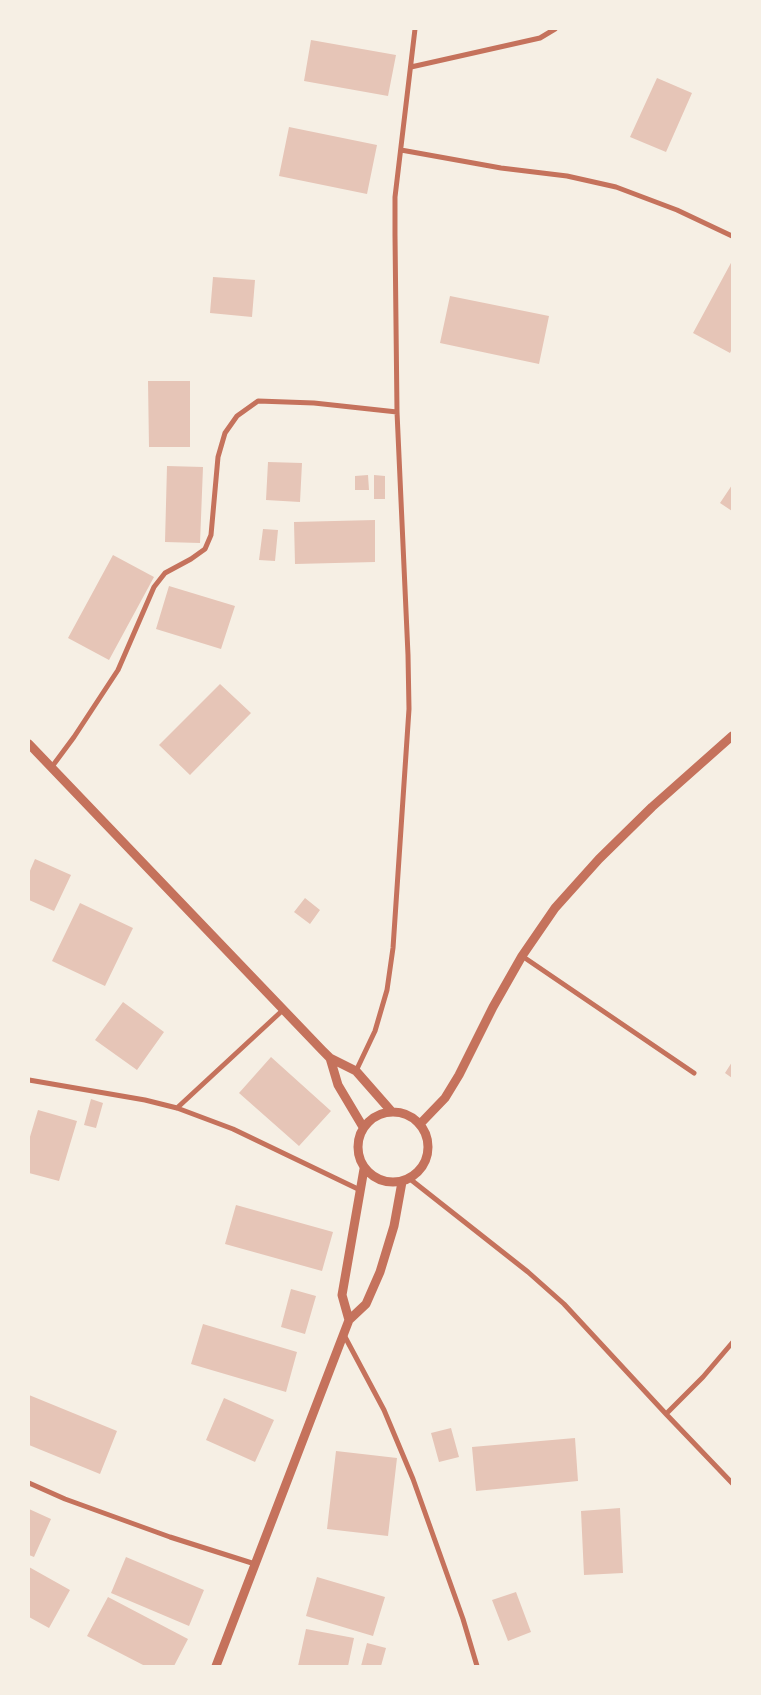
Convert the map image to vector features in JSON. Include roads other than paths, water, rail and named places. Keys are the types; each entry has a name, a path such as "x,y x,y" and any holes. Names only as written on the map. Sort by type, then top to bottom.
{"street":[{"path":"356,1071 375,1031 387,990 393,948 409,710 398,412 395,197 415,29"},
{"path":"411,67 540,38 555,29"},
{"path":"400,150 501,168 567,176 616,187 677,210 732,236"},
{"path":"51,768 118,670 154,588 165,573 191,560 205,549 211,535 218,458 225,433 237,416 258,401 314,403 398,412"},
{"path":"420,1124 445,1098 450,1090 522,956 555,908 599,859 652,807 732,736"},
{"path":"29,744 330,1058 356,1071 392,1112"},
{"path":"522,956 694,1073"},
{"path":"177,1108 284,1009"},
{"path":"330,1058 338,1084 364,1127"},
{"path":"29,1080 145,1100 177,1108 233,1129 360,1190"},
{"path":"392,1112 410,1116 420,1124 428,1142 428,1152 419,1172 406,1180 385,1182 373,1178 364,1169 359,1159 357,1148 359,1137 364,1127 372,1119 381,1114 392,1112"},
{"path":"349,1320 342,1295 364,1169"},
{"path":"216,1666 349,1320 366,1304 380,1272 406,1180"},
{"path":"406,1180 528,1272 564,1304 732,1483"},
{"path":"344,1335 384,1410 413,1479 464,1619 477,1666"},
{"path":"666,1414 703,1377 732,1343"},
{"path":"29,1482 65,1499 170,1537 255,1564"}]}
